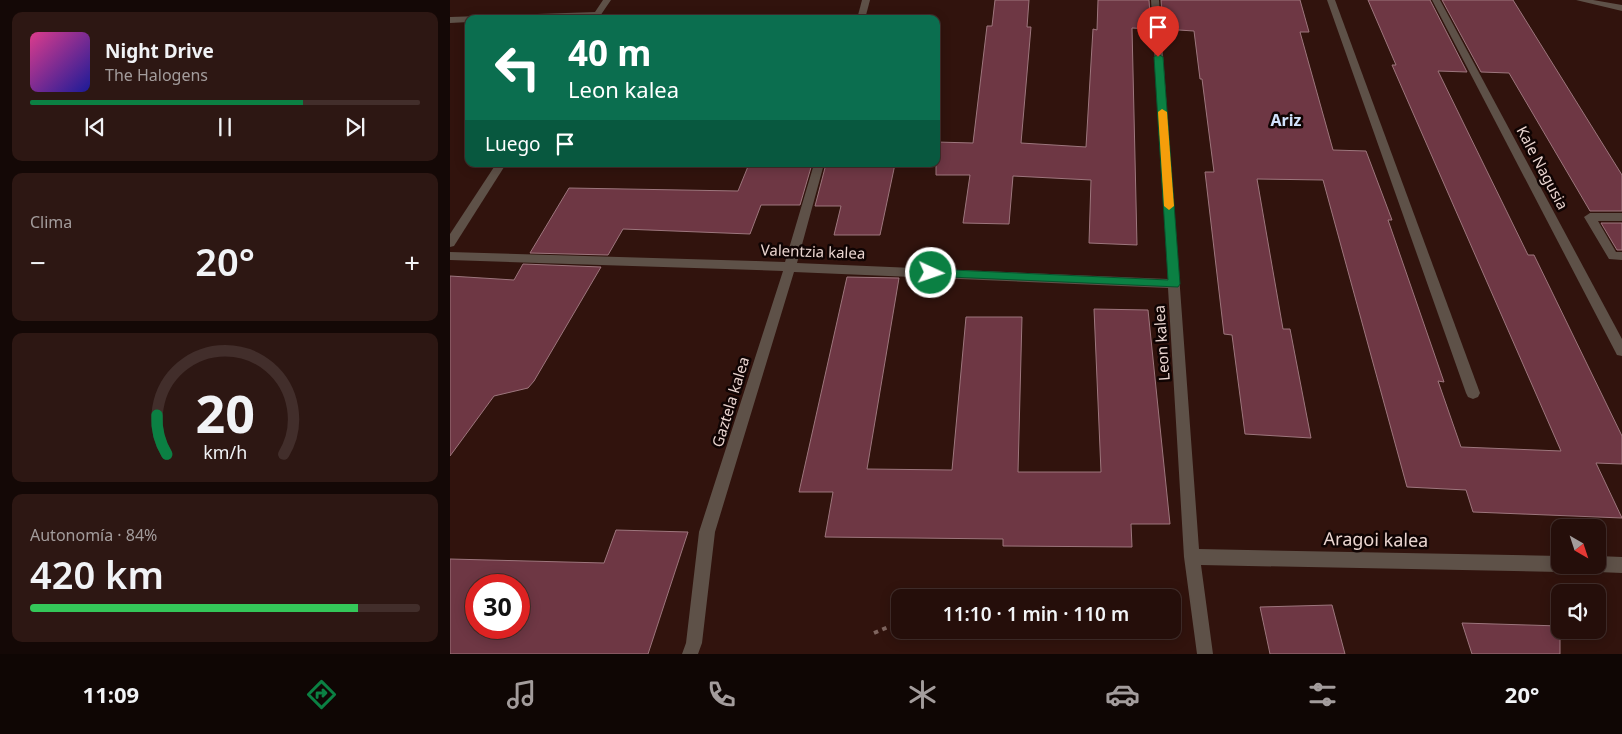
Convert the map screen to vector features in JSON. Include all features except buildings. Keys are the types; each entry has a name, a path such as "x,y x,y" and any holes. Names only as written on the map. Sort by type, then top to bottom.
{"street":[{"path":"596,15 607,0"},
{"path":"862,15 866,0"},
{"name":"Leon kalea","path":"1155,0 1192,557 1205,654"},
{"path":"1331,0 1473,393"},
{"name":"Kale Nagusia","path":"1436,0 1622,351"},
{"path":"1580,0 1622,8"},
{"path":"450,20 465,19"},
{"path":"450,243 499,167"},
{"name":"Gaztela kalea","path":"690,654 694,642 707,532 790,267 818,167"},
{"path":"1622,217 1590,216 1613,256 1622,256"},
{"name":"Valentzia kalea","path":"450,256 790,267 1174,284"},
{"name":"Aragoi kalea","path":"1192,557 1551,564"},
{"path":"1606,564 1622,565"}],"path":[{"path":"874,633 891,626"},
{"path":"1181,632 1203,633"}],"slow traffic":[{"path":"1162,112 1169,206"}],"district":[{"name":"Ariz","path":"1286,120"}],"route":[{"path":"931,273 1174,284 1158,57"}]}
